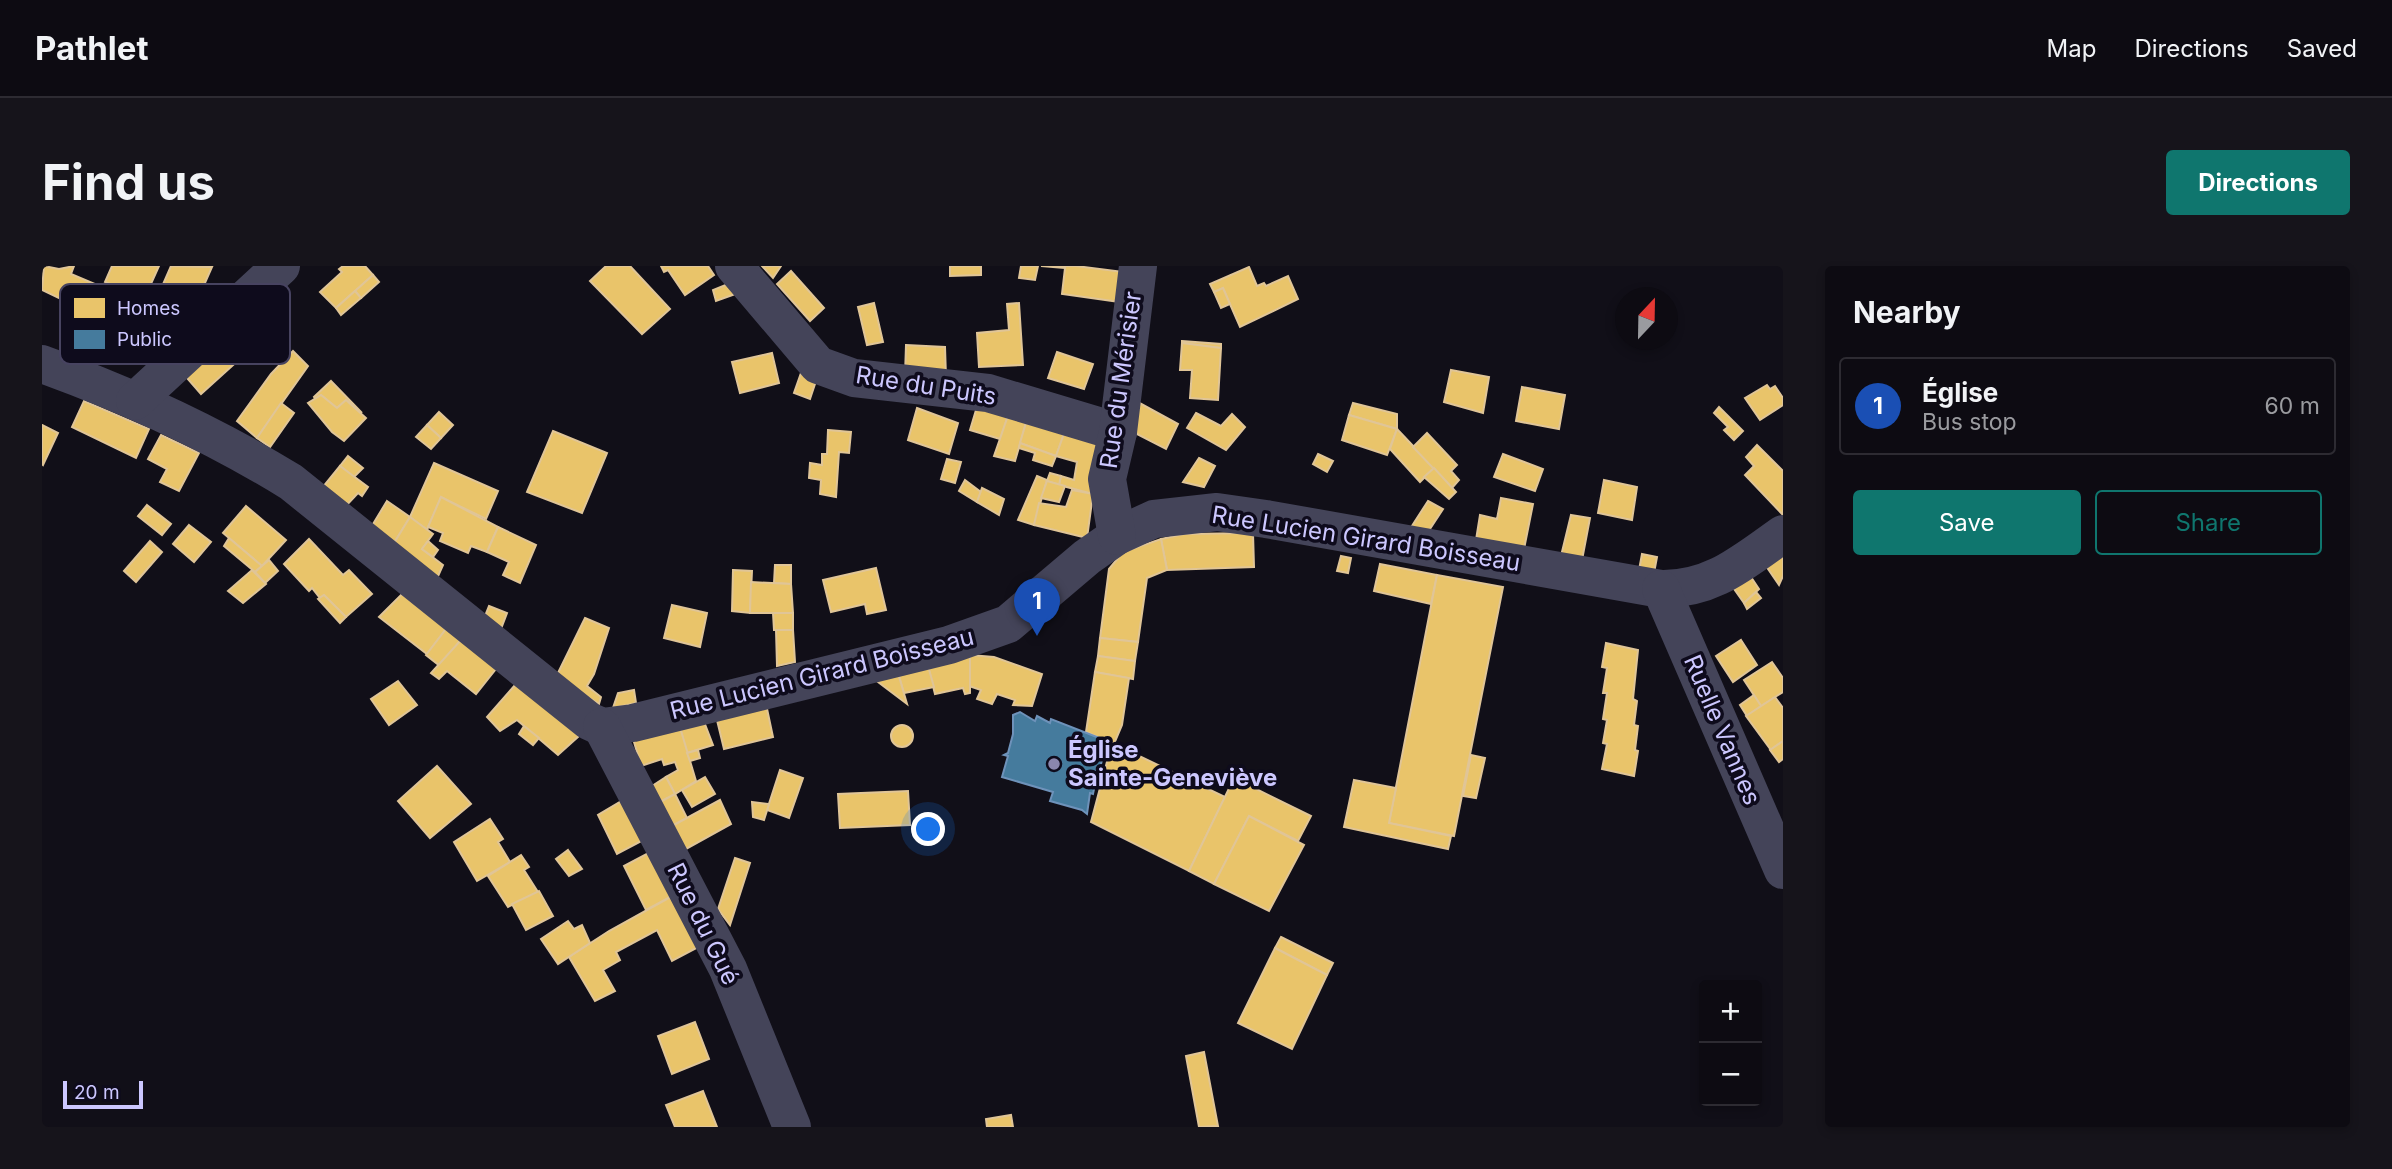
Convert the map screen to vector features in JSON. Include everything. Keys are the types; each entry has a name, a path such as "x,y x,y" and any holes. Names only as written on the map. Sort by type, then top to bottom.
{"street":[{"path":"262,284 281,266"},
{"name":"Rue du Puits","path":"734,266 818,365 854,378 988,393 1118,432"},
{"name":"Rue du Mérisier","path":"1117,536 1107,480 1118,432 1138,266"},
{"path":"42,364 135,401 256,461 291,482 589,721 602,727"},
{"path":"135,401 175,364"},
{"name":"Rue Lucien Girard Boisseau","path":"602,727 633,723 949,645 984,632 1016,618 1087,557 1117,536 1154,519 1217,512 1661,589 1700,586 1783,534"},
{"name":"Ruelle Vannes","path":"1661,589 1783,870"},
{"name":"Rue du Gué","path":"602,727 728,969 792,1127"}],"building: Homes":[{"path":"44,266 59,269 74,266 71,274 95,284 60,284 60,299 42,290"},
{"path":"112,266 159,266 151,284 105,282"},
{"path":"171,266 212,267 204,284 163,284"},
{"path":"343,266 365,266 373,275 336,308 320,292 342,272 339,269"},
{"path":"606,266 630,266 670,309 642,334 590,281"},
{"path":"661,266 708,266 714,275 685,295 668,270 664,272"},
{"path":"762,266 781,266 773,278"},
{"path":"950,266 981,266 981,275 950,276"},
{"path":"1021,266 1038,266 1035,280 1019,278"},
{"path":"1041,266 1076,266 1124,272 1120,302 1062,294 1065,268"},
{"path":"1249,267 1257,286 1264,283 1266,286 1288,276 1298,299 1240,327 1223,288 1214,292 1210,284"},
{"path":"791,271 824,308 810,321 777,284"},
{"path":"373,275 379,282 361,298 355,291"},
{"path":"733,282 741,292 716,301 713,290"},
{"path":"1223,288 1230,304 1221,308 1214,292"},
{"path":"355,291 361,298 341,315 336,308"},
{"path":"874,303 883,342 867,345 858,307"},
{"path":"1019,303 1023,365 979,367 977,333 1009,330 1007,304"},
{"path":"1182,343 1221,344 1221,348"},
{"path":"1182,343 1221,348 1218,400 1190,398 1192,370 1180,370"},
{"path":"906,345 945,347 946,377 905,375"},
{"path":"293,351 308,366 257,438 237,421 271,374 281,364 290,364 290,354"},
{"path":"1057,352 1093,364 1084,389 1048,378"},
{"path":"772,353 779,383 740,393 732,362"},
{"path":"189,364 234,364 201,394 181,371"},
{"path":"1451,370 1489,377 1483,413 1444,402"},
{"path":"801,373 817,378 810,399 794,393"},
{"path":"331,381 362,413 346,400 337,408 321,395 316,400 314,397"},
{"path":"1767,385 1770,389 1775,386 1783,398 1783,405 1760,420 1745,398"},
{"path":"1522,387 1565,395 1559,429 1516,421"},
{"path":"321,395 337,408 346,400 366,418 344,441 332,432 308,403"},
{"path":"979,400 1010,410 1000,439 970,430"},
{"path":"1134,400 1178,424 1166,449 1129,430"},
{"path":"84,401 149,429 136,458 72,427"},
{"path":"281,403 294,413 270,447 257,438"},
{"path":"1353,403 1397,414 1397,429 1349,415"},
{"path":"1719,407 1743,431 1734,440 1724,430 1728,427 1714,413"},
{"path":"917,408 958,423 949,454 908,440"},
{"path":"1010,410 1028,416 1015,461 994,456"},
{"path":"439,412 453,425 441,438 427,425"},
{"path":"1196,413 1221,426 1232,414 1245,427 1226,450 1187,428"},
{"path":"1349,415 1397,429 1387,455 1342,440"},
{"path":"1028,416 1066,428 1056,456 1020,443"},
{"path":"42,425 58,433 43,465 42,464"},
{"path":"427,425 441,438 431,449 416,437"},
{"path":"1066,428 1100,443 1093,494 1059,485 1061,476 1074,480 1077,462 1056,456"},
{"path":"1397,429 1434,468 1420,482 1390,449"},
{"path":"828,430 851,432 849,453 839,452 836,497 820,494 821,480 809,478 810,463 822,465 822,454 827,454"},
{"path":"553,431 607,453 582,513 527,492"},
{"path":"1427,433 1457,465 1451,471 1459,480 1452,488 1413,447"},
{"path":"161,435 199,453 179,491 160,482 167,469 148,459"},
{"path":"1020,443 1056,456 1052,466 1033,460 1035,453 1019,448"},
{"path":"1757,445 1783,471 1783,515 1745,475 1754,466 1746,457"},
{"path":"1318,454 1333,461 1327,472 1313,464"},
{"path":"1503,454 1543,469 1535,491 1494,477"},
{"path":"348,456 363,468 354,477 340,466"},
{"path":"1199,458 1215,466 1204,487 1183,482"},
{"path":"947,459 961,462 955,483 941,479"},
{"path":"434,463 498,491 486,519 441,497 427,530 410,517"},
{"path":"340,466 368,487 362,496 358,493 345,507 322,488"},
{"path":"1434,468 1456,492 1449,499 1424,477"},
{"path":"1050,473 1061,476 1059,485 1047,481"},
{"path":"1037,476 1047,480 1034,525 1018,520"},
{"path":"965,480 981,492 977,502 959,491"},
{"path":"1604,480 1637,487 1632,520 1598,513"},
{"path":"1047,481 1065,486 1059,502 1041,498"},
{"path":"982,488 1004,499 999,515 977,502"},
{"path":"1072,490 1093,494 1087,538 1034,525 1039,503 1066,507"},
{"path":"441,497 498,527 487,552 471,546 468,553 440,541 443,533 428,527"},
{"path":"1501,498 1533,504 1524,549 1476,540 1480,515 1497,519"},
{"path":"387,501 410,517 391,548 370,529"},
{"path":"1428,501 1443,509 1428,532 1410,529"},
{"path":"147,505 171,524 162,535 138,516"},
{"path":"246,506 286,540 262,566 223,533"},
{"path":"1571,515 1590,518 1582,560 1561,556"},
{"path":"410,517 433,534 422,549 443,565 435,583 391,548"},
{"path":"189,525 211,542 194,562 173,544"},
{"path":"498,527 536,545 520,583 503,575 509,562 487,552"},
{"path":"1253,533 1254,567 1167,570 1161,539 1184,534"},
{"path":"229,538 262,566 255,572 224,546"},
{"path":"309,539 343,575 349,570 372,594 346,617 324,595 320,598 312,588 309,591 284,564"},
{"path":"1161,539 1167,570 1147,578 1138,642 1100,638 1109,569 1123,552"},
{"path":"150,541 162,552 136,582 124,571"},
{"path":"428,541 438,550 433,557 422,549"},
{"path":"1783,552 1783,576 1779,585 1766,566"},
{"path":"1642,554 1657,557 1654,573 1639,570"},
{"path":"1341,556 1351,558 1348,573 1337,571"},
{"path":"269,560 278,571 265,583 255,572"},
{"path":"1380,564 1437,575 1431,604 1374,591"},
{"path":"775,565 791,565 791,584 774,583"},
{"path":"876,568 886,610 867,614 865,604 831,612 823,580"},
{"path":"252,570 266,584 243,603 228,591"},
{"path":"733,570 752,571 750,613 732,611"},
{"path":"1749,574 1759,589 1744,603 1732,586"},
{"path":"1437,575 1503,587 1454,836 1389,823"},
{"path":"751,582 791,584 793,613 750,613"},
{"path":"1756,592 1761,598 1747,609 1744,603"},
{"path":"402,594 446,629 427,654 379,617"},
{"path":"324,595 346,617 340,623 318,599"},
{"path":"672,605 707,613 700,647 664,638"},
{"path":"489,606 507,613 499,634 483,621"},
{"path":"773,613 793,613 793,630 774,630"},
{"path":"585,618 609,628 594,674 587,686 601,697 599,704 556,677"},
{"path":"446,629 461,640 440,666 426,655"},
{"path":"776,630 793,630 795,662 777,666"},
{"path":"1100,638 1138,642 1135,661 1098,656"},
{"path":"461,640 496,669 476,694 447,671 439,679 431,673"},
{"path":"1741,640 1757,665 1733,682 1716,656"},
{"path":"1606,643 1638,650 1633,699 1637,701 1634,725 1638,726 1634,776 1602,769 1607,744 1603,743 1607,720 1603,719 1607,693 1603,693 1607,668 1602,667"},
{"path":"970,655 994,657 1042,674 1032,706 1013,705 1015,700 997,694 992,704 977,699 981,690 969,686"},
{"path":"970,655 970,693 965,694 963,688 935,694 928,666"},
{"path":"1098,656 1135,661 1133,679 1095,672"},
{"path":"1772,662 1783,678 1783,692 1761,706 1744,680"},
{"path":"928,666 934,687 904,693 898,673"},
{"path":"1095,672 1129,678 1122,725 1114,744 1086,732"},
{"path":"898,673 907,704 874,679"},
{"path":"398,681 417,705 389,725 371,699"},
{"path":"516,684 579,736 558,755 517,720 500,731 487,717"},
{"path":"634,690 636,703 613,708 618,693"},
{"path":"1754,695 1761,706 1747,716 1740,705"},
{"path":"1775,697 1783,708 1783,741 1771,750 1746,716"},
{"path":"766,704 773,737 724,749 716,716"},
{"path":"703,719 713,745 687,753 679,724"},
{"path":"679,724 696,781 675,794 666,777 678,770 675,762 664,765 662,759 641,766 632,735"},
{"path":"902,725 910,728 913,736 910,744 902,747 894,744 891,736 894,728"},
{"path":"524,726 539,738 533,745 519,734"},
{"path":"1783,741 1783,759 1779,762 1770,750"},
{"path":"1112,743 1225,797 1189,871 1091,822"},
{"path":"698,750 700,758 690,761 687,753"},
{"path":"1471,755 1485,758 1476,798 1463,796"},
{"path":"437,766 471,804 430,838 398,801"},
{"path":"780,770 803,778 789,818 767,810"},
{"path":"666,777 675,794 660,802 652,786"},
{"path":"705,777 715,794 692,807 682,790"},
{"path":"1234,778 1311,816 1298,841 1249,816 1214,884 1189,871"},
{"path":"1354,780 1396,788 1389,823 1451,836 1448,849 1344,827"},
{"path":"908,791 910,825 840,828 838,794"},
{"path":"675,794 687,818 672,826 660,802"},
{"path":"625,799 647,838 617,854 598,815"},
{"path":"720,800 731,824 684,850 672,826"},
{"path":"752,802 769,804 764,820 753,817"},
{"path":"1249,816 1304,845 1269,911 1214,884"},
{"path":"490,819 503,839 498,842 510,862 477,881 454,842"},
{"path":"568,850 582,869 569,876 556,859"},
{"path":"654,850 676,894 646,910 624,866"},
{"path":"521,855 529,867 524,870 538,892 508,907 488,876"},
{"path":"735,858 750,863 730,925 718,909"},
{"path":"539,891 553,916 526,930 512,904"},
{"path":"676,894 702,945 672,961 657,930 616,952 620,960 603,970 615,991 595,1001 569,957 609,931"},
{"path":"568,921 574,929 582,925 590,943 558,964 541,939"},
{"path":"1281,937 1333,963 1327,975 1275,948"},
{"path":"1275,948 1327,975 1292,1049 1238,1023"},
{"path":"695,1022 709,1059 672,1074 658,1036"},
{"path":"1204,1052 1218,1126 1199,1127 1186,1056"},
{"path":"703,1091 717,1127 675,1127 666,1105"},
{"path":"1011,1115 1013,1127 987,1127 986,1119"}],"building: Public":[{"name":"Église Sainte-Geneviève","path":"1020,712 1035,721 1037,716 1050,723 1051,719 1107,741 1102,742 1098,759 1102,760 1092,783 1094,789 1093,794 1090,793 1087,814 1082,810 1050,801 1053,792 1002,777 1008,756 1004,755 1008,753 1013,734 1013,715"}],"place":[{"name":"Église","path":"1037,636"},
{"name":"Église Sainte-Geneviève","path":"1054,764"}]}
